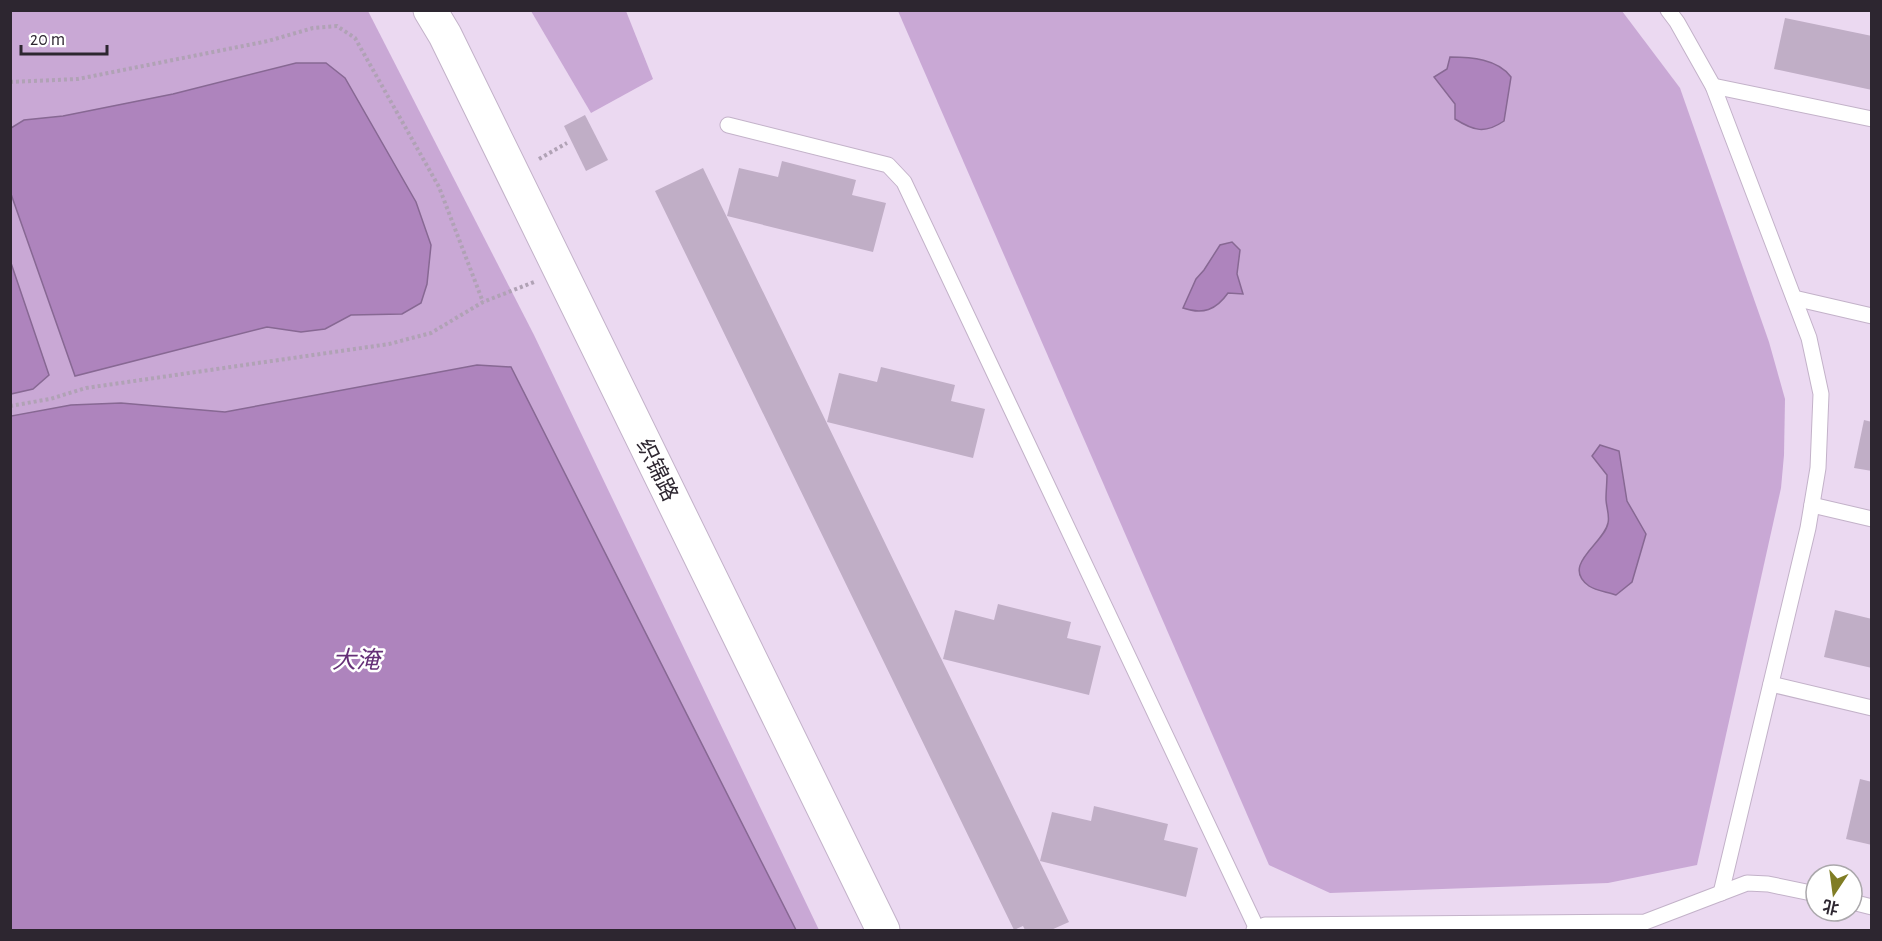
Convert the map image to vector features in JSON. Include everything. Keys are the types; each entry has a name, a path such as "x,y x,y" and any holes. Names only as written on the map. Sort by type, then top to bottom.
{"street":[{"name":"织锦路","path":"430,10 445,35 882,930"}],"lane":[{"path":"1668,10 1713,86 1809,338 1821,394 1818,468 1808,528 1721,893"},
{"path":"1713,86 1872,119"},
{"path":"728,125 888,165 904,182 1256,930 1265,925 1459,927 1645,922 1747,883 1768,884 1804,892"},
{"path":"1794,298 1872,316"},
{"path":"1812,505 1872,519"},
{"path":"1771,684 1872,708"}],"path":[{"path":"10,82 78,79 246,46 313,28 338,26 355,38 439,187 483,302"},
{"path":"10,406 50,399 86,388 389,344 431,333 483,302 561,272"}],"shaded area":[{"name":"大淹","path":"10,11 368,11 534,335 819,930 11,930"},
{"path":"531,11 626,11 653,79 591,113"},
{"path":"898,11 1622,11 1680,88 1769,342 1785,399 1781,488 1697,865 1608,883 1330,893 1269,865"}],"water":[{"path":"1450,57 1483,60 1506,71 1511,77 1504,121 1491,128 1480,129 1455,119 1455,104 1434,77 1447,69"},
{"path":"296,63 326,63 345,78 416,202 431,245 427,284 421,303 402,314 351,315 325,329 301,332 267,327 75,376 11,194 11,128 24,120 63,116 173,94"},
{"path":"1232,242 1240,250 1237,274 1243,294 1228,293 1219,304 1208,310 1197,311 1183,308 1196,279 1220,245"},
{"path":"11,263 49,375 33,389 11,394"},
{"name":"大淹","path":"477,365 511,367 796,930 11,930 11,416 71,405 121,403 225,412"},
{"path":"1600,445 1619,451 1627,501 1646,534 1632,582 1616,595 1589,586 1581,578 1579,570 1586,554 1605,531 1608,520 1607,475 1592,456"}],"building":[{"path":"1785,18 1872,36 1872,90 1774,69"},
{"path":"585,115 608,160 586,171 564,126"},
{"path":"782,161 856,180 852,195 886,203 873,252 727,216 739,168 778,177"},
{"path":"703,168 1069,922 1051,930 1025,930 1023,926 1014,930 655,191"},
{"path":"881,367 955,385 951,401 985,409 973,458 827,422 839,373 877,382"},
{"path":"1864,420 1872,422 1872,471 1854,468"},
{"path":"998,604 1071,622 1067,638 1101,646 1089,695 943,659 955,610 994,620"},
{"path":"1835,610 1872,619 1872,668 1824,657"},
{"path":"1860,779 1872,782 1872,845 1846,839"},
{"path":"1094,806 1168,824 1164,840 1198,848 1186,897 1040,861 1052,812 1091,821"}]}
